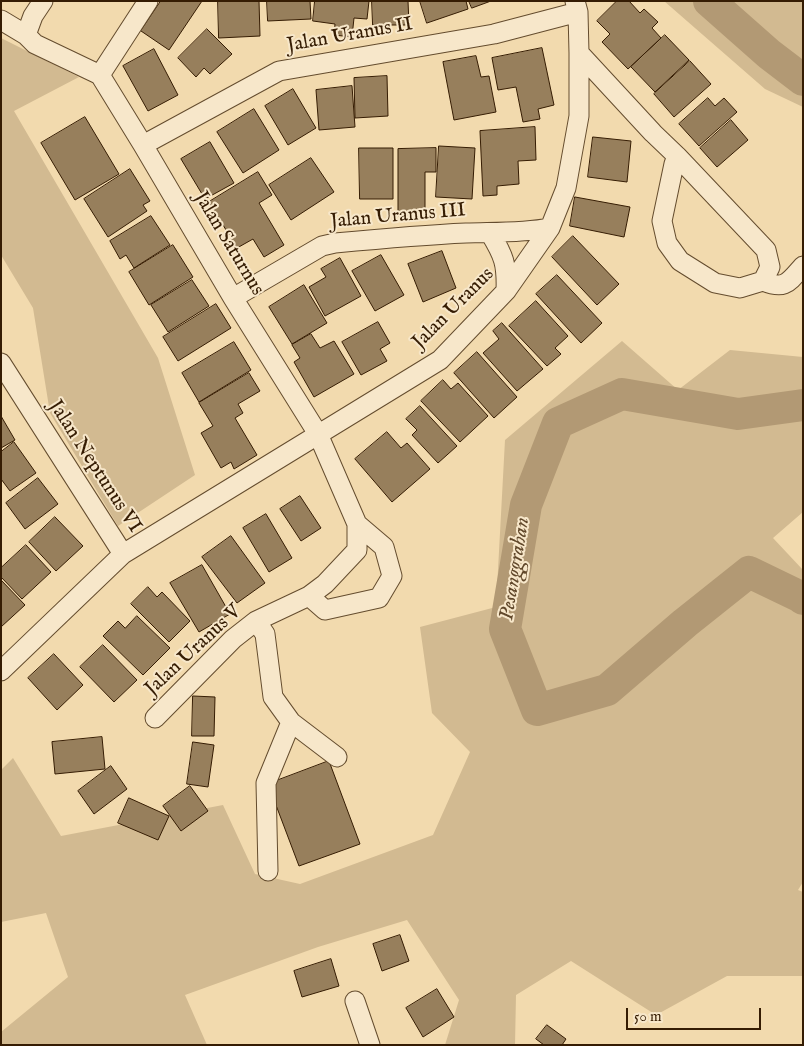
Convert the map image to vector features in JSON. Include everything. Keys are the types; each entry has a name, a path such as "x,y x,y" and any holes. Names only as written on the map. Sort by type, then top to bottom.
{"street":[{"path":"26,36 33,16 42,1"},
{"path":"1,20 35,44 100,75 148,1"},
{"name":"Jalan Uranus","path":"123,554 440,360 506,291 550,228 566,188 579,116 580,53 577,7"},
{"name":"Jalan Uranus II","path":"143,144 278,71 494,34 577,7"},
{"path":"580,53 653,133 766,250 770,266 763,281"},
{"name":"Jalan Saturnus","path":"100,75 318,434"},
{"path":"677,156 662,221 667,243 680,261 715,283 740,288 763,281 778,286 789,282 803,266"},
{"name":"Jalan Uranus III","path":"234,298 322,246 335,243 466,233 534,231 550,228"},
{"name":"Jalan Uranus III","path":"490,233 502,252 507,272 506,291"},
{"name":"Jalan Neptunus VI","path":"1,363 123,554 1,671"},
{"name":"Jalan Uranus V","path":"155,718 233,639 256,621 309,596 325,584 357,550 357,524 318,434"},
{"path":"309,596 325,610 379,598 392,576 384,546 357,524"},
{"path":"256,621 265,634 273,697 291,722 337,757"},
{"path":"268,871 266,783 291,722"},
{"path":"355,1001 370,1045"}],"shaded area":[{"path":"664,1 803,1 803,107 765,89"},
{"path":"1,38 79,77 14,111 158,358 195,475 118,526 50,413 33,308 1,255"},
{"path":"622,341 678,390 730,350 803,357 803,512 773,538 803,570 803,882 798,890 803,892 803,976 727,976 656,1015 571,961 516,995 515,1045 445,1045 459,1000 407,920 318,947 185,995 207,1045 1,1045 1,1032 68,977 46,913 1,922 1,770 13,758 61,836 223,805 255,874 300,884 433,835 470,752 432,713 420,627 496,607 505,440"}],"building":[{"path":"161,1 202,1 169,50 141,31"},
{"path":"218,1 259,1 260,36 219,38"},
{"path":"267,1 310,1 311,19 268,21"},
{"path":"315,1 369,1 367,19 354,18 352,37 334,35 335,24 313,21"},
{"path":"372,1 408,1 409,25 373,25"},
{"path":"420,1 466,1 468,9 427,23"},
{"path":"469,1 491,1 472,8"},
{"path":"617,1 629,1 640,13 644,9 658,22 652,28 661,38 628,69 602,42 610,34 597,21"},
{"path":"207,29 232,54 210,74 204,68 196,77 178,58"},
{"path":"665,35 689,60 655,92 631,67"},
{"path":"542,48 554,105 538,109 540,119 523,122 516,87 498,90 492,58"},
{"path":"154,49 178,95 148,111 123,66"},
{"path":"476,56 481,77 489,76 496,112 454,120 443,62"},
{"path":"690,61 711,84 674,117 654,94"},
{"path":"387,76 388,116 355,118 354,78"},
{"path":"352,86 355,127 319,130 316,90"},
{"path":"293,89 316,128 288,145 265,106"},
{"path":"708,98 715,106 724,98 737,112 699,146 679,124"},
{"path":"254,109 279,150 243,173 217,132"},
{"path":"85,117 119,174 75,200 41,143"},
{"path":"731,120 748,140 717,167 700,148"},
{"path":"535,127 536,160 518,161 519,184 497,186 497,195 483,196 480,131"},
{"path":"593,137 631,141 627,182 588,177"},
{"path":"210,142 234,183 205,199 181,159"},
{"path":"439,146 475,148 472,199 436,197"},
{"path":"359,148 393,148 393,199 360,199"},
{"path":"436,148 436,172 425,172 425,215 398,216 398,149"},
{"path":"311,158 334,192 291,220 269,185"},
{"path":"130,169 150,201 143,205 147,211 108,237 84,199"},
{"path":"258,172 272,195 259,203 284,245 264,257 253,239 237,248 209,202"},
{"path":"575,197 630,207 624,237 570,226"},
{"path":"151,216 170,245 134,268 126,255 120,259 110,241"},
{"path":"573,236 619,284 597,305 552,257"},
{"path":"173,245 193,277 149,305 129,272"},
{"path":"442,251 456,288 423,302 408,264"},
{"path":"381,255 404,295 375,311 352,271"},
{"path":"340,258 361,296 325,316 309,287 326,277 321,269"},
{"path":"557,275 602,323 581,343 536,294"},
{"path":"192,280 209,306 168,332 151,305"},
{"path":"304,285 327,323 292,344 269,307"},
{"path":"536,301 568,336 555,348 561,354 547,366 509,326"},
{"path":"216,304 231,328 178,361 163,337"},
{"path":"378,322 390,343 380,349 387,361 361,375 342,342"},
{"path":"502,323 543,369 517,391 483,353 499,339 493,331"},
{"path":"311,334 320,348 334,341 354,374 314,397 294,362 300,358 292,345"},
{"path":"234,342 251,370 199,402 182,373"},
{"path":"477,352 517,397 494,418 454,373"},
{"path":"249,373 260,391 238,404 243,413 235,418 257,455 234,469 231,462 221,468 201,433 213,426 199,403"},
{"path":"443,380 451,389 458,383 488,416 460,442 421,401"},
{"path":"420,406 457,446 438,463 412,435 417,430 406,419"},
{"path":"1,416 15,440 1,448"},
{"path":"387,432 401,448 407,443 430,469 392,502 355,459"},
{"path":"14,442 36,473 10,491 1,479 1,452"},
{"path":"38,478 58,504 25,529 6,503"},
{"path":"300,496 321,528 301,541 280,509"},
{"path":"266,514 292,558 269,572 243,528"},
{"path":"55,517 83,546 56,571 29,542"},
{"path":"231,536 265,583 237,603 202,557"},
{"path":"26,545 51,572 22,599 1,577 1,568"},
{"path":"202,565 230,614 199,632 170,583"},
{"path":"1,580 25,605 1,627"},
{"path":"148,587 157,597 162,592 190,621 169,642 131,604"},
{"path":"137,616 170,648 143,675 103,636 118,621 125,628"},
{"path":"103,645 137,680 114,702 80,667"},
{"path":"54,654 83,685 57,710 28,678"},
{"path":"193,696 215,697 214,736 192,736"},
{"path":"102,737 105,769 55,774 52,742"},
{"path":"193,742 214,745 208,787 187,784"},
{"path":"329,761 360,844 299,866 268,784"},
{"path":"111,766 127,789 94,814 78,791"},
{"path":"190,786 208,811 181,831 163,806"},
{"path":"129,798 169,816 158,840 118,823"},
{"path":"400,935 409,961 382,971 373,944"},
{"path":"331,959 339,986 302,997 294,971"},
{"path":"437,989 454,1017 423,1037 406,1008"},
{"path":"547,1025 566,1039 562,1045 544,1045 536,1039"}],"waterway":[{"name":"Pesanggrahan","path":"709,1 769,54 803,80"},
{"name":"Pesanggrahan","path":"803,405 738,414 622,394 558,423 526,505 505,629 537,710 607,690 685,623 749,572 803,599"}]}
